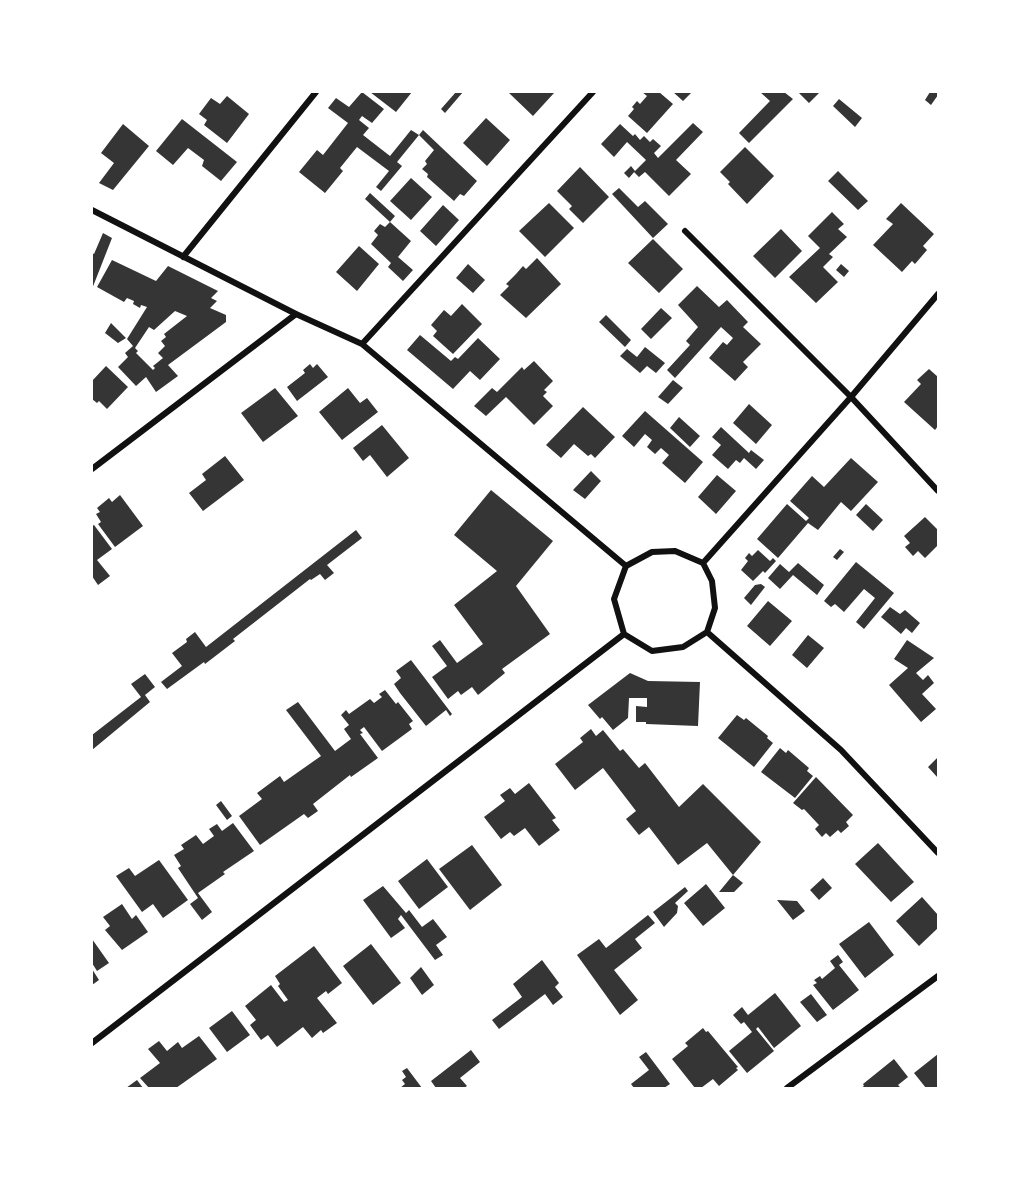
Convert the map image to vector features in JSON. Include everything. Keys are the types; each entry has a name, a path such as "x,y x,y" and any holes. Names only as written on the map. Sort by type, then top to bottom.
{"street":[{"path":"183,257 316,92"},
{"path":"362,344 593,92"},
{"path":"92,210 296,314 362,344 626,566"},
{"path":"685,231 851,397 939,491"},
{"path":"703,563 939,294"},
{"path":"92,469 296,314"},
{"path":"675,550 703,563 712,581 715,608 707,632 683,647 652,651 624,634 614,599 626,566 652,552 675,550"},
{"path":"707,632 841,750 939,853"},
{"path":"92,1043 624,634"},
{"path":"787,1089 939,976"}],"building":[{"path":"362,92 384,109 372,123 362,116 359,120 369,128 363,135 390,156 411,130 419,135 397,162 402,166 381,191 376,187 389,171 357,147 340,168 343,171 325,193 299,172 317,150 323,155 348,123 328,108 336,98 349,107"},
{"path":"370,92 412,92 396,112"},
{"path":"456,92 463,92 445,113 441,109"},
{"path":"510,92 553,92 554,93 533,116"},
{"path":"642,92 659,92 673,104 647,133 628,116 637,101 640,104 647,96"},
{"path":"673,92 692,92 683,101"},
{"path":"760,92 784,92 793,99 749,143 739,133 770,101"},
{"path":"930,92 938,92 931,105 925,100"},
{"path":"799,93 819,93 809,103"},
{"path":"227,96 249,114 227,143 204,125 207,120 199,114 211,98 220,104"},
{"path":"839,99 862,118 855,127 833,106"},
{"path":"486,118 510,140 487,166 463,143"},
{"path":"182,119 237,162 221,181 202,166 204,160 188,148 173,165 156,151"},
{"path":"693,123 703,132 676,160 691,174 669,196 645,172 639,177 634,172 646,160 627,142 614,157 601,144 620,124 640,140 644,136 650,142 653,139 661,146 654,153 658,158"},
{"path":"123,124 149,146 113,190 99,183 114,163 101,153"},
{"path":"423,130 477,181 464,196 460,194 454,201 427,177 428,174 422,169 434,150 419,135"},
{"path":"745,147 774,176 747,204 720,172"},
{"path":"631,166 635,171 629,178 624,173"},
{"path":"580,167 609,197 583,223 569,209 572,206 557,191"},
{"path":"838,171 868,201 858,210 828,181"},
{"path":"411,178 432,197 411,220 390,201"},
{"path":"619,188 638,207 645,201 668,224 653,238 612,194"},
{"path":"370,193 395,216 390,222 365,199"},
{"path":"549,203 574,228 545,257 519,231"},
{"path":"901,203 934,234 923,246 927,250 915,264 912,261 902,272 873,245 893,224 886,219"},
{"path":"443,205 459,220 436,246 420,231"},
{"path":"832,212 844,224 838,229 847,237 829,254 833,257 823,267 838,282 816,303 789,277 820,248 808,236"},
{"path":"390,222 411,241 398,257 413,270 403,281 388,267 391,263 371,244 378,235 374,231 380,224 385,227"},
{"path":"781,229 802,251 775,278 753,256"},
{"path":"103,233 112,238 92,289 92,253 94,254"},
{"path":"653,239 683,269 659,293 628,263"},
{"path":"359,246 379,264 357,291 336,272"},
{"path":"537,258 561,284 526,318 500,295 509,286 506,284 523,266 526,269"},
{"path":"112,260 156,281 168,266 218,291 211,298 217,301 210,308 226,315 226,322 168,365 178,376 156,392 146,377 136,386 118,367 128,357 125,353 133,346 127,339 147,307 141,305 140,308 133,304 134,301 127,298 124,302 97,287","holes":["175,311 187,316 164,334 166,337 161,341 165,346 158,353 163,358 153,366 155,368 153,370 136,353 138,351 135,348 149,327 154,330"]},
{"path":"468,264 485,280 473,293 456,278"},
{"path":"841,264 849,271 844,277 836,270"},
{"path":"697,286 719,307 727,300 748,322 743,327 761,344 743,362 748,367 735,381 709,358 723,342 727,345 733,338 721,327 675,378 667,370 690,345 686,341 698,327 678,305"},
{"path":"462,304 482,324 453,354 433,336 437,331 431,325 444,310 451,316"},
{"path":"661,308 672,318 651,339 641,329"},
{"path":"606,315 631,340 625,347 599,322"},
{"path":"111,323 126,338 118,343 105,333"},
{"path":"420,335 451,361 455,357 458,359 478,338 500,359 480,380 470,371 453,389 407,350"},
{"path":"645,347 665,363 656,373 647,366 640,373 620,356 627,349 637,357"},
{"path":"534,361 553,381 544,390 547,392 543,396 553,406 534,425 506,397 486,416 474,406 492,388 497,392 522,367 524,370"},
{"path":"310,364 313,368 317,364 328,377 297,401 287,387 305,373 303,370"},
{"path":"106,366 128,387 107,409 99,401 97,403 92,399 92,381"},
{"path":"929,369 938,377 938,426 935,430 904,402 921,384 917,380"},
{"path":"673,380 683,388 668,404 658,397"},
{"path":"275,388 298,416 263,442 241,413"},
{"path":"348,388 360,403 367,398 378,412 342,440 319,412"},
{"path":"749,404 772,425 756,444 733,423"},
{"path":"583,407 615,437 595,458 591,454 588,456 574,444 561,458 546,445"},
{"path":"645,411 703,462 685,483 662,463 669,455 661,448 655,454 647,447 652,440 645,434 634,447 622,436"},
{"path":"679,417 700,436 690,447 670,428"},
{"path":"382,425 409,458 387,477 370,455 363,461 353,448"},
{"path":"721,427 749,453 751,450 764,460 756,469 744,458 740,463 736,460 728,469 712,455 721,445 712,437"},
{"path":"225,456 244,480 203,511 189,493 206,480 202,474"},
{"path":"851,458 878,482 851,511 841,502 818,530 808,523 778,558 757,539 787,504 806,521 809,518 790,501 812,476 824,487"},
{"path":"591,471 601,481 585,499 573,490"},
{"path":"717,475 736,491 716,514 698,497"},
{"path":"491,490 553,541 516,586 550,634 502,669 505,673 478,695 472,687 461,695 458,691 448,699 432,677 447,666 432,646 440,640 457,663 483,644 454,605 497,571 454,535"},
{"path":"120,495 143,526 115,547 98,524 101,522 96,514 100,512 97,508 109,498 112,502"},
{"path":"866,504 883,520 873,531 856,515"},
{"path":"925,517 938,530 938,545 925,558 918,551 913,556 905,547 910,543 904,536"},
{"path":"94,525 112,549 97,560 110,576 98,585 92,576 92,526"},
{"path":"356,530 362,538 327,565 334,573 325,580 320,574 310,579 233,639 235,641 167,689 161,682 182,666 172,653 187,642 186,639 195,632 206,647"},
{"path":"840,549 844,552 837,560 833,557"},
{"path":"758,550 770,561 773,558 776,561 765,573 763,571 753,581 741,570 748,561 745,558 749,553 752,556"},
{"path":"856,562 894,593 864,629 856,622 875,598 864,589 844,612 835,604 831,607 824,601"},
{"path":"798,563 824,585 817,595 793,575 780,589 768,578 780,564 789,572"},
{"path":"761,584 765,587 751,605 744,598 755,585"},
{"path":"768,601 792,621 770,646 747,626"},
{"path":"890,607 900,614 905,610 920,623 912,633 906,628 901,634 881,617"},
{"path":"808,635 824,648 807,668 792,655"},
{"path":"907,640 934,658 916,673 923,680 928,675 934,683 922,694 936,709 921,722 889,685 908,668 894,659"},
{"path":"411,660 452,714 450,716 446,710 426,726 400,693 394,684 401,678 396,671"},
{"path":"630,673 648,681 700,682 698,726 636,722 636,706 647,707 647,698 629,698 628,718 613,730 588,705"},
{"path":"145,674 155,687 145,695 150,702 92,750 92,735 141,697 131,684"},
{"path":"385,690 413,721 409,724 412,729 382,751 364,727 360,730 363,733 360,734 378,758 351,777 350,775 313,804 318,811 308,818 304,814 260,845 239,816 262,799 257,793 280,776 284,782 321,756 286,710 298,702 335,751 351,739 344,729 349,725 341,715 346,710 349,714 370,699 374,703 382,697 379,694"},
{"path":"737,715 744,720 746,718 773,743 754,767 718,738"},
{"path":"591,729 596,736 603,730 620,751 623,749 639,768 645,763 679,807 703,784 761,842 733,875 707,843 678,865 649,827 639,835 626,819 636,811 603,768 575,790 555,764 583,742 580,738"},
{"path":"780,748 786,753 788,750 809,768 807,771 813,776 795,798 761,772"},
{"path":"938,757 938,778 928,767"},
{"path":"816,777 853,815 846,822 849,826 841,833 838,830 830,837 826,833 822,837 815,829 819,825 804,809 802,810 793,803"},
{"path":"529,783 556,818 552,820 560,830 539,846 525,828 514,836 510,832 501,839 484,817 505,801 500,795 510,788 515,794"},
{"path":"221,801 232,816 227,820 216,805"},
{"path":"233,823 254,851 223,872 225,874 198,893 212,912 202,920 190,904 198,898 178,868 181,866 174,855 184,849 181,845 196,835 203,844 214,836 209,829 217,824 222,831"},
{"path":"878,843 914,882 891,902 855,864"},
{"path":"472,845 502,885 470,910 439,869"},
{"path":"427,859 448,887 419,909 398,881"},
{"path":"159,860 188,900 163,918 153,904 142,912 116,876 129,868 135,876"},
{"path":"733,875 743,883 734,892 719,892"},
{"path":"823,878 832,888 819,900 810,890"},
{"path":"706,884 725,908 703,926 684,903"},
{"path":"383,886 406,913 409,910 422,927 433,919 447,937 436,945 443,955 435,960 401,915 398,919 405,928 391,938 363,900"},
{"path":"685,887 688,891 675,903 678,906 677,913 664,927 653,912"},
{"path":"922,897 938,915 938,928 919,946 896,921"},
{"path":"777,900 797,901 805,911 793,920"},
{"path":"122,904 132,919 136,915 148,932 122,950 105,930 110,926 103,917"},
{"path":"648,915 655,923 635,939 642,948 614,970 638,1000 620,1015 577,955 599,939 606,948"},
{"path":"869,922 894,955 865,978 839,944"},
{"path":"92,939 109,963 97,971 92,963"},
{"path":"371,944 401,983 373,1005 343,966"},
{"path":"314,946 342,983 328,994 326,991 317,998 337,1023 323,1033 321,1030 312,1038 303,1027 277,1047 268,1035 261,1040 250,1025 256,1020 245,1006 271,985 284,1002 288,1000 278,986 280,984 275,976"},
{"path":"838,955 843,962 839,965 859,990 833,1010 813,985 817,983 814,980 820,976 822,979 835,968 830,961"},
{"path":"542,960 559,983 555,987 563,997 553,1005 545,994 499,1029 492,1020 522,997 513,984"},
{"path":"421,967 434,985 422,995 410,978"},
{"path":"92,969 99,980 92,985"},
{"path":"775,993 801,1026 774,1048 758,1027 756,1029 774,1051 747,1073 729,1051 752,1032 744,1022 741,1024 733,1015 742,1007 748,1015"},
{"path":"811,994 827,1015 817,1022 800,1002"},
{"path":"232,1011 250,1035 227,1052 209,1028"},
{"path":"703,1028 738,1067 736,1068 738,1070 719,1086 713,1079 701,1088 695,1088 672,1059 688,1046 685,1043"},
{"path":"199,1036 217,1059 176,1088 149,1088 140,1078 160,1063 148,1049 159,1041 167,1051 178,1042 182,1048"},
{"path":"471,1050 480,1062 460,1078 467,1086 464,1088 436,1088 431,1081"},
{"path":"646,1052 670,1084 664,1088 634,1088 631,1084 649,1070 639,1057"},
{"path":"938,1054 938,1088 926,1088 914,1073"},
{"path":"894,1059 908,1077 898,1085 901,1088 861,1088 863,1084"},
{"path":"407,1068 422,1088 400,1088 405,1084 402,1080 406,1077 402,1071"},
{"path":"137,1080 143,1088 126,1088"}]}
